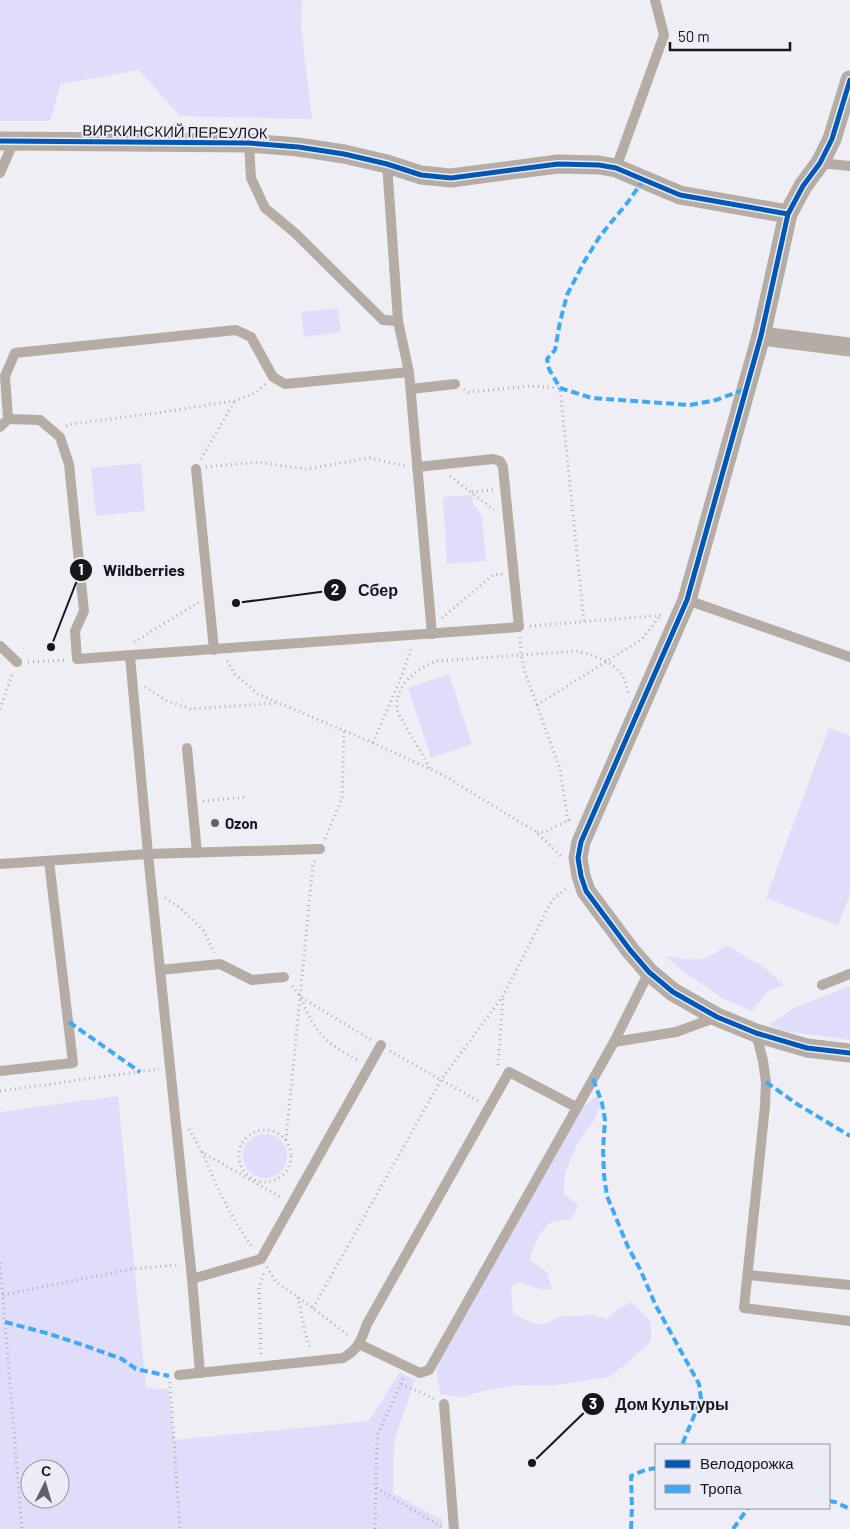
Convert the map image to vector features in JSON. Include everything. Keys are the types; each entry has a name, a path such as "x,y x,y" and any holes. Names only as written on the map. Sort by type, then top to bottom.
{"street":[{"path":"850,80 832,139 820,163 803,186 788,214 761,336 684,607 581,842 578,858 586,891 630,950 650,972 673,992 717,1017 756,1033 808,1048 850,1053"},
{"name":"ВИРКИНСКИЙ ПЕРЕУЛОК","path":"7,141 249,143 298,147 344,154 387,164 421,175 451,178 558,164 599,165 616,168 680,195 788,214"},
{"path":"761,336 850,347"}],"lane":[{"path":"616,168 664,35 655,0"},
{"path":"0,173 7,141"},
{"path":"249,143 251,178 265,208 295,233 383,320 398,321"},
{"path":"820,163 850,166"},
{"path":"387,164 398,321 411,388 432,634"},
{"path":"8,419 5,376 15,353 236,330 251,337 273,377 286,384 409,372"},
{"path":"411,388 455,384"},
{"path":"0,427 8,419 40,420 60,437 69,464 84,611 75,632 77,659 519,627 503,467 500,461 493,459 417,466"},
{"path":"196,468 209,599 217,649"},
{"path":"684,607 850,657"},
{"path":"0,646 17,662"},
{"path":"126,656 132,678 148,854 191,1264 200,1373"},
{"path":"187,748 197,853"},
{"path":"0,864 148,854 320,849"},
{"path":"0,1071 74,1062 49,861"},
{"path":"160,970 220,964 252,980 284,977"},
{"path":"359,1344 420,1373 429,1370 614,1042 650,972"},
{"path":"822,985 850,974"},
{"path":"614,1042 676,1032 717,1017"},
{"path":"756,1033 766,1082 765,1106 744,1308 850,1321"},
{"path":"192,1279 261,1259 381,1046"},
{"path":"179,1375 343,1358 353,1353 367,1324 509,1072 576,1107"},
{"path":"748,1275 850,1285"},
{"path":"444,1404 454,1529"}],"path":[{"path":"53,432 72,424 234,402 257,392 273,377"},
{"path":"455,384 469,392 531,386 560,388 584,622"},
{"path":"196,468 234,402"},
{"path":"196,468 258,462 306,469 370,458 410,467 417,466"},
{"path":"436,465 494,510 507,509"},
{"path":"471,492 505,489"},
{"path":"432,634 443,617 493,575 514,573"},
{"path":"126,656 123,648 196,603 209,599"},
{"path":"519,627 661,615 684,607"},
{"path":"537,705 642,639 661,615"},
{"path":"373,743 396,690 416,635"},
{"path":"520,641 525,672 560,768 570,830"},
{"path":"217,649 234,674 258,694 443,775 536,832 581,876 552,900 503,996 441,1080 313,1308"},
{"path":"431,769 398,713 396,706 400,692 408,678 437,661 576,651 606,662 619,670 625,680 629,698"},
{"path":"0,709 17,662 77,659"},
{"path":"132,678 167,701 191,709 279,704"},
{"path":"396,690 400,692"},
{"path":"286,1140 313,864 342,798 344,731"},
{"path":"192,802 246,797"},
{"path":"536,832 546,832 574,817"},
{"path":"152,889 179,907 204,931 220,964"},
{"path":"503,996 497,1073 504,1081"},
{"path":"301,997 317,1031 333,1046 369,1066"},
{"path":"0,1090 170,1068"},
{"path":"175,1117 190,1130 202,1152 292,1204"},
{"path":"262,1130 271,1130 280,1134 286,1140 292,1157 290,1166 285,1174 269,1182 250,1179 240,1164 239,1154 246,1138 253,1132 262,1130"},
{"path":"0,1263 22,1529"},
{"path":"3,1295 131,1269 191,1264"},
{"path":"262,1366 258,1288 266,1266"},
{"path":"298,1297 304,1332 315,1361"},
{"path":"375,1529 377,1436 409,1368"},
{"path":"179,1375 169,1376 180,1529"},
{"path":"401,1384 444,1404"},
{"path":"376,1488 445,1529"}],"shaded area":[{"path":"0,0 302,0 301,27 312,119 180,116 139,70 61,84 50,121 0,121"},
{"path":"338,308 341,332 304,337 301,312"},
{"path":"141,463 145,511 96,516 91,468"},
{"path":"472,495 473,503 482,517 486,561 447,564 443,497"},
{"path":"449,674 472,744 431,758 408,688"},
{"path":"829,728 850,736 850,894 838,925 766,898"},
{"path":"726,945 765,968 784,985 768,991 752,1011 722,998 665,956 697,960 711,956"},
{"path":"850,986 850,1040 784,1031 769,1025 794,1008"},
{"path":"118,1096 146,1388 169,1389 174,1440 369,1421 400,1372 415,1380 394,1441 393,1493 443,1521 441,1529 0,1529 0,1112"},
{"path":"597,1096 600,1105 596,1117 577,1145 565,1173 564,1195 578,1204 572,1219 554,1221 548,1225 535,1244 531,1255 530,1260 547,1272 552,1289 543,1290 519,1282 511,1286 513,1314 536,1324 547,1323 559,1317 594,1315 607,1319 615,1311 631,1302 651,1322 651,1341 609,1377 550,1386 520,1385 462,1397 440,1394 436,1368 581,1108"},
{"path":"269,1134 281,1140 286,1147 286,1165 281,1172 274,1177 261,1178 253,1175 246,1168 243,1152 246,1144 253,1137"}],"marked path":[{"path":"644,179 600,236 567,295 555,350 547,359 549,369 560,388 592,398 690,405 716,400 746,389"},
{"path":"69,1022 140,1072"},
{"path":"593,1079 602,1103 605,1120 603,1149 607,1196 628,1247 656,1306 699,1384 701,1399 682,1444"},
{"path":"766,1082 797,1104 850,1136"},
{"path":"5,1322 83,1345 122,1359 136,1369 169,1376"},
{"path":"631,1529 631,1476 655,1468"},
{"path":"830,1501 850,1509"},
{"path":"733,1529 747,1509"}],"cycle path":[{"path":"850,80 832,139 820,163 803,186 788,214 761,336 687,600 581,842 578,858 586,891 630,950 649,972 673,992 717,1017 756,1033 807,1048 850,1053"},
{"path":"0,141 249,143 298,147 344,154 387,164 421,175 451,178 558,164 599,165 616,168 680,195 788,214"}],"place":[{"name":"Сбер","path":"236,603"},
{"name":"Wildberries","path":"51,647"},
{"name":"Ozon","path":"215,823"},
{"name":"Дом Культуры","path":"532,1463"}]}
